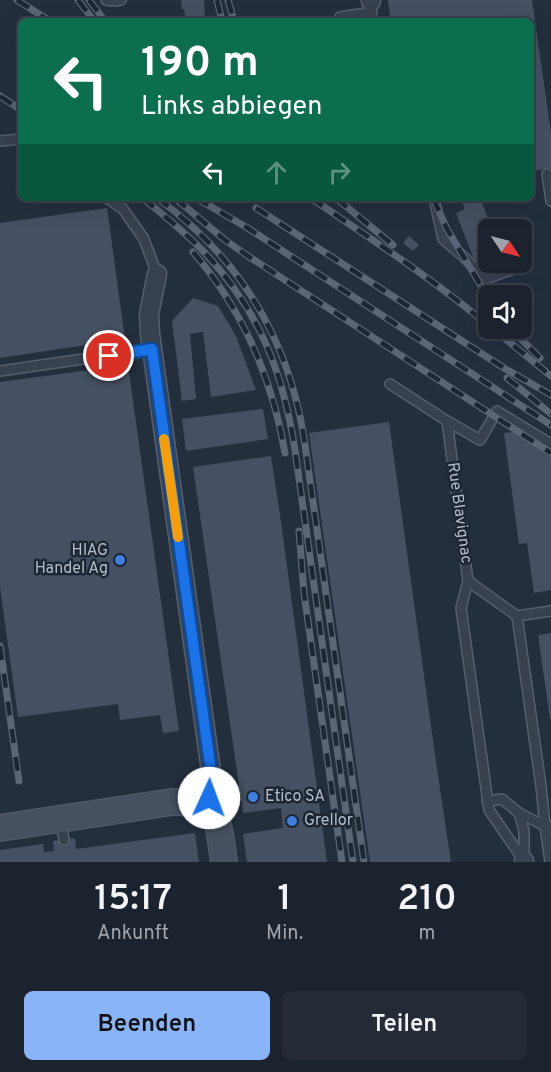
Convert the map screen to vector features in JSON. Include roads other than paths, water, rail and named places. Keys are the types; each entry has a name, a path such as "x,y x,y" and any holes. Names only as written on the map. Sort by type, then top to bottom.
{"main road":[{"path":"0,828 62,829 172,802 190,802 201,804 213,815 218,824 224,862"}],"street":[{"path":"157,274 149,314 152,349 210,764 212,788 207,809"}],"lane":[{"path":"106,0 114,2 121,0"},
{"path":"340,16 372,12 371,1"},
{"path":"0,141 18,139"},
{"path":"547,174 551,201"},
{"path":"111,201 123,209 144,239 157,274"},
{"path":"435,201 443,239 478,272"},
{"path":"479,273 485,279 502,273"},
{"path":"0,371 152,349"},
{"path":"390,384 480,440 497,411 551,444"},
{"name":"Rue Blavignac","path":"447,421 468,581 517,616"},
{"path":"468,581 461,608 487,801 489,810 524,861"},
{"path":"550,862 546,788 517,616 551,611"},
{"path":"487,801 502,799 519,813 548,826"},
{"path":"519,813 524,831 524,861"}],"railway":[{"path":"17,0 45,18"},
{"path":"78,0 92,18"},
{"path":"89,0 103,18"},
{"path":"217,0 221,18"},
{"path":"228,0 233,18"},
{"path":"0,96 18,108"},
{"path":"147,201 190,238 224,275 254,321 276,369 284,395 295,450 353,862"},
{"path":"161,201 212,246 235,273 272,334 286,367 304,438 364,862"},
{"path":"179,201 248,256 551,453"},
{"path":"201,201 246,227 551,425"},
{"path":"315,201 424,276 478,317"},
{"path":"340,201 393,245"},
{"path":"434,201 447,229 481,285"},
{"path":"256,208 504,368 551,395"},
{"path":"193,252 227,297 253,346 272,398 285,453"},
{"path":"506,339 551,376"},
{"path":"521,339 540,358"},
{"path":"507,378 551,414"},
{"path":"299,531 304,593 342,862"},
{"path":"0,646 19,781"}],"place":[{"name":"HIAG Handel Ag","path":"120,560"},
{"name":"Etico SA","path":"253,797"},
{"name":"Grellor","path":"292,821"}]}
